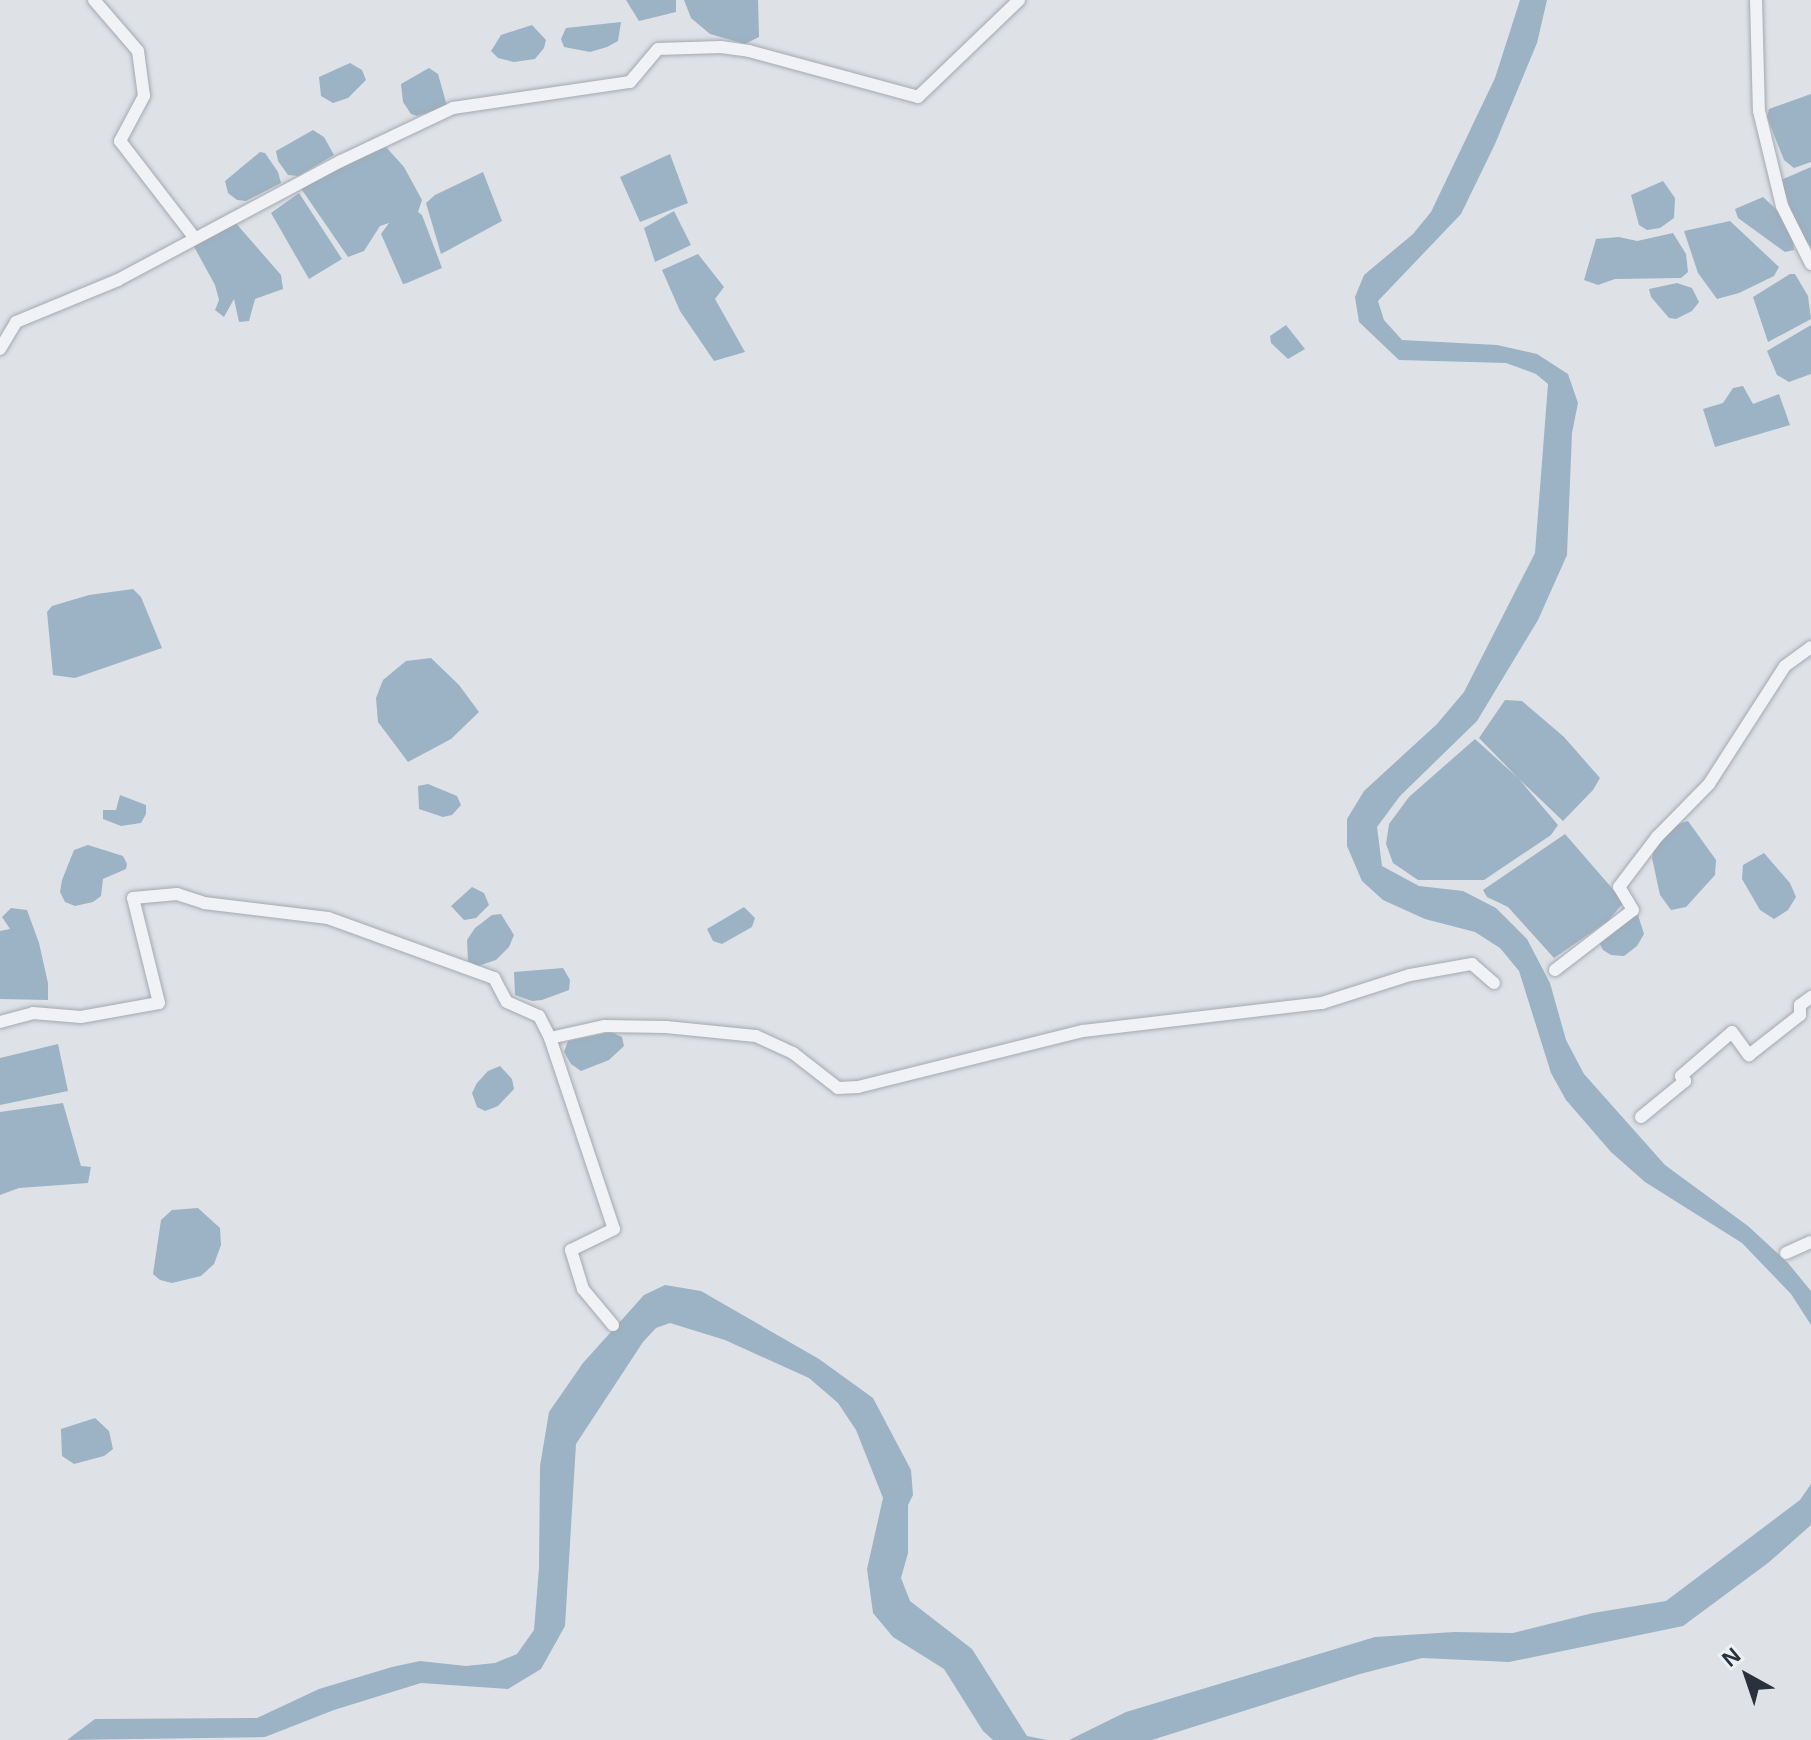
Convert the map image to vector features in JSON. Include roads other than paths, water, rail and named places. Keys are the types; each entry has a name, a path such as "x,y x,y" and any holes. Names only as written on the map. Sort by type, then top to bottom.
{"street":[{"path":"94,0 138,51 144,96 120,141 194,237"},
{"path":"0,349 16,322 118,280 341,161 453,108 630,82 658,49 721,47 749,51 918,97 1019,0"},
{"path":"1756,0 1759,111 1782,206 1811,264"},
{"path":"1555,970 1633,910 1619,887 1625,878 1657,837 1709,784 1785,666 1811,647"},
{"path":"0,1022 33,1013 81,1017 159,1003 133,898 177,894 204,903 328,918 494,978 507,1002 539,1016 550,1038 614,1229 571,1250 583,1289 613,1325"},
{"path":"550,1038 604,1026 666,1027 756,1036 793,1053 838,1088 858,1087 1083,1031 1322,1003 1410,975 1472,964 1494,983"},
{"path":"1641,1117 1685,1081 1681,1076 1732,1032 1749,1055 1800,1015 1800,1005 1811,997"},
{"path":"1786,1253 1811,1242"}],"water":[{"path":"626,0 676,0 676,12 639,21"},
{"path":"684,0 758,0 759,37 745,44 710,34 691,18"},
{"path":"1520,0 1547,0 1537,43 1495,144 1461,214 1378,301 1384,320 1402,340 1497,345 1537,354 1568,374 1578,403 1572,433 1567,555 1538,620 1477,721 1400,796 1377,827 1382,866 1419,886 1463,891 1496,908 1527,939 1550,983 1566,1040 1584,1074 1665,1165 1748,1226 1788,1263 1811,1291 1811,1325 1791,1294 1742,1243 1645,1182 1611,1152 1566,1100 1551,1073 1519,971 1500,948 1475,932 1425,919 1383,900 1362,881 1347,846 1347,819 1364,791 1437,724 1464,692 1535,553 1548,384 1536,374 1506,363 1399,360 1359,322 1355,297 1364,275 1413,234 1431,212 1495,78"},
{"path":"621,22 618,41 590,52 564,47 561,39 566,28"},
{"path":"532,25 546,40 535,59 514,62 498,58 491,51 501,35"},
{"path":"350,63 362,70 366,80 348,98 333,103 321,96 319,77"},
{"path":"429,68 438,74 447,106 417,116 411,114 403,102 401,84"},
{"path":"1811,94 1811,162 1794,168 1784,160 1767,117 1769,109"},
{"path":"313,130 324,137 334,155 298,176 288,175 278,161 276,151"},
{"path":"386,147 404,167 422,200 418,212 422,215 442,268 403,284 381,234 389,223 380,226 364,251 348,257 300,187 337,167"},
{"path":"260,152 265,153 278,172 281,183 246,201 237,200 228,193 225,181"},
{"path":"670,154 688,203 640,222 620,177"},
{"path":"1811,167 1811,247 1797,229 1781,180"},
{"path":"483,172 502,221 441,254 426,203 435,195"},
{"path":"1663,181 1675,198 1674,218 1660,228 1647,230 1639,225 1631,195"},
{"path":"299,193 342,259 309,279 271,213"},
{"path":"1763,197 1790,222 1794,250 1785,252 1738,218 1735,209"},
{"path":"674,211 691,245 655,262 644,228"},
{"path":"234,221 281,275 283,289 255,299 249,321 239,322 234,299 224,317 215,310 219,300 215,285 192,243"},
{"path":"1730,221 1779,267 1774,276 1739,293 1717,299 1698,273 1684,231"},
{"path":"1673,233 1686,254 1688,272 1681,278 1615,279 1598,285 1584,280 1596,239 1619,237 1637,241"},
{"path":"698,254 724,287 715,299 745,352 714,361 680,311 662,270"},
{"path":"1790,274 1795,274 1808,296 1811,319 1768,342 1753,297"},
{"path":"1677,283 1692,288 1699,302 1692,311 1676,319 1669,318 1651,297 1649,289"},
{"path":"1286,325 1305,349 1288,359 1271,343 1270,336"},
{"path":"1811,325 1811,374 1789,382 1777,375 1767,351"},
{"path":"1743,386 1753,404 1779,394 1790,425 1715,447 1703,409 1723,403 1733,388"},
{"path":"133,589 141,597 162,648 75,678 53,675 47,612 52,606 89,595"},
{"path":"431,658 459,685 479,712 451,739 408,762 378,722 376,698 383,680 406,661"},
{"path":"1505,700 1522,701 1564,737 1600,778 1593,790 1563,821 1519,779 1558,825 1551,835 1484,880 1418,880 1393,863 1386,844 1389,824 1409,797 1475,739 1518,778 1479,738"},
{"path":"428,784 457,796 461,805 452,815 443,817 419,809 418,786"},
{"path":"120,795 146,805 146,814 141,823 121,826 103,819 103,810 116,810"},
{"path":"1688,821 1716,860 1715,875 1686,907 1671,910 1660,895 1652,858 1654,848 1678,824"},
{"path":"1565,834 1624,902 1608,921 1554,958 1508,907 1487,897 1483,890"},
{"path":"88,845 123,856 126,869 103,879 101,896 93,902 75,906 65,902 60,892 62,880 74,850"},
{"path":"1764,853 1790,883 1796,897 1788,910 1774,919 1760,910 1742,879 1743,865"},
{"path":"472,887 484,893 489,905 476,918 464,920 451,906"},
{"path":"744,907 755,918 752,927 722,944 713,941 707,929"},
{"path":"11,908 27,910 39,943 48,983 48,1000 0,999 0,931 10,929 2,917"},
{"path":"501,914 514,935 509,947 496,960 478,966 468,961 467,940 475,928 492,915"},
{"path":"1638,915 1644,934 1637,946 1624,956 1611,955 1603,950 1599,942 1629,916"},
{"path":"563,968 570,980 569,990 532,1001 515,995 514,972"},
{"path":"611,1032 622,1037 624,1046 609,1060 581,1071 571,1064 564,1052 568,1041"},
{"path":"58,1044 68,1091 0,1105 0,1058"},
{"path":"500,1066 512,1079 514,1089 498,1106 485,1111 477,1107 472,1093 488,1071"},
{"path":"63,1103 81,1166 91,1167 88,1183 19,1188 0,1195 0,1112"},
{"path":"198,1208 220,1228 221,1245 214,1264 201,1276 172,1283 160,1280 153,1274 161,1220 172,1210"},
{"path":"665,1285 701,1291 819,1359 873,1398 911,1470 913,1495 908,1505 908,1553 901,1578 910,1601 972,1649 1027,1736 1047,1740 993,1740 983,1731 944,1669 893,1637 873,1613 867,1569 883,1498 856,1430 838,1403 809,1378 725,1340 670,1323 656,1328 643,1342 576,1444 565,1626 541,1669 508,1689 421,1683 334,1710 265,1737 67,1740 95,1719 257,1718 319,1689 392,1667 420,1661 466,1666 495,1663 517,1654 534,1630 539,1568 540,1466 549,1412 583,1363 644,1295"},
{"path":"95,1418 109,1431 113,1449 104,1456 74,1464 62,1456 61,1429"},
{"path":"1811,1484 1811,1525 1768,1563 1683,1626 1509,1662 1422,1658 1360,1674 1152,1740 1069,1740 1126,1712 1375,1637 1454,1632 1513,1633 1593,1613 1666,1601 1800,1500"}]}
